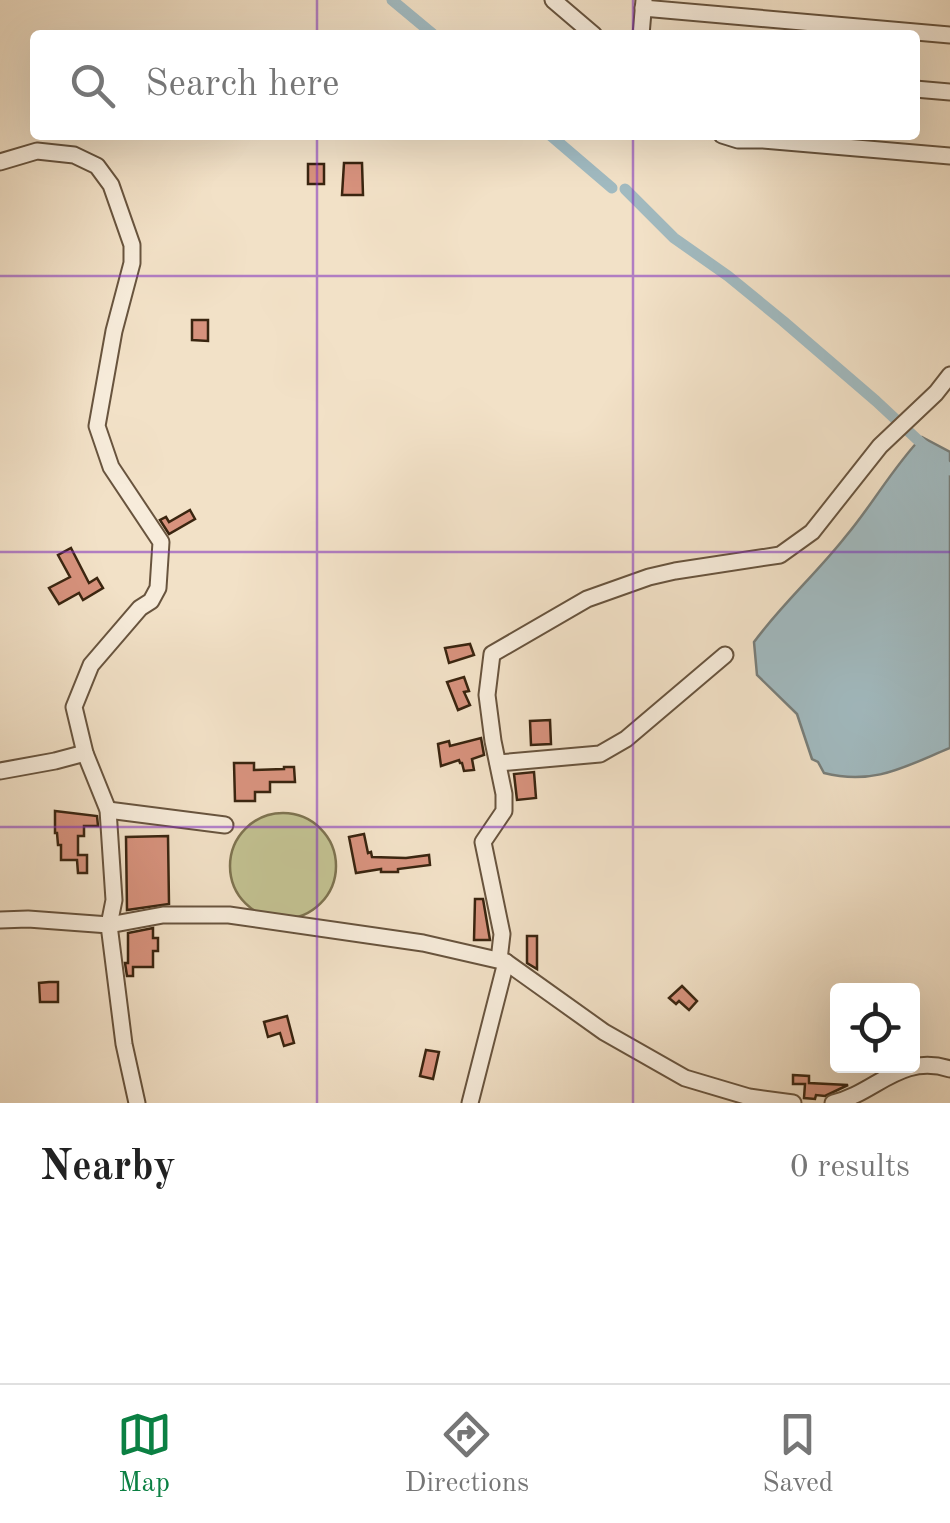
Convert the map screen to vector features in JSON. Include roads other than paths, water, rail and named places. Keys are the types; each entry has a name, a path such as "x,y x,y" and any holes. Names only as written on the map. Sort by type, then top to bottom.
{"street":[{"path":"553,0 588,30"},
{"path":"641,30 644,4 901,30"},
{"path":"920,32 950,35"},
{"path":"920,89 950,92"},
{"path":"763,140 950,156"},
{"path":"0,162 37,151 74,155 97,166 111,185 132,245 132,263 114,331 97,426 112,467 161,542 158,588 151,601 140,608 90,664 74,707 84,753 108,810 114,900 110,925 124,1044 137,1103"},
{"path":"793,1103 750,1097 685,1078 604,1032 499,960 502,934 483,842 504,811 487,695 492,654 587,598 633,582 675,571 780,555 812,532 880,446 950,375"},
{"path":"498,763 600,754 626,740 726,654"},
{"path":"0,771 84,753"},
{"path":"108,810 225,825"},
{"path":"0,920 28,918 110,925 163,916 229,915 423,943 506,962"},
{"path":"470,1103 506,962"},
{"path":"833,1103 905,1068 924,1065 950,1069"}],"water":[{"path":"922,437 950,452 950,748 874,776 824,773 812,759 797,714 757,675 754,642 835,550"}],"waterway":[{"path":"392,0 428,30"},
{"path":"556,140 612,188"},
{"path":"625,189 674,238 783,321 950,470"}]}
